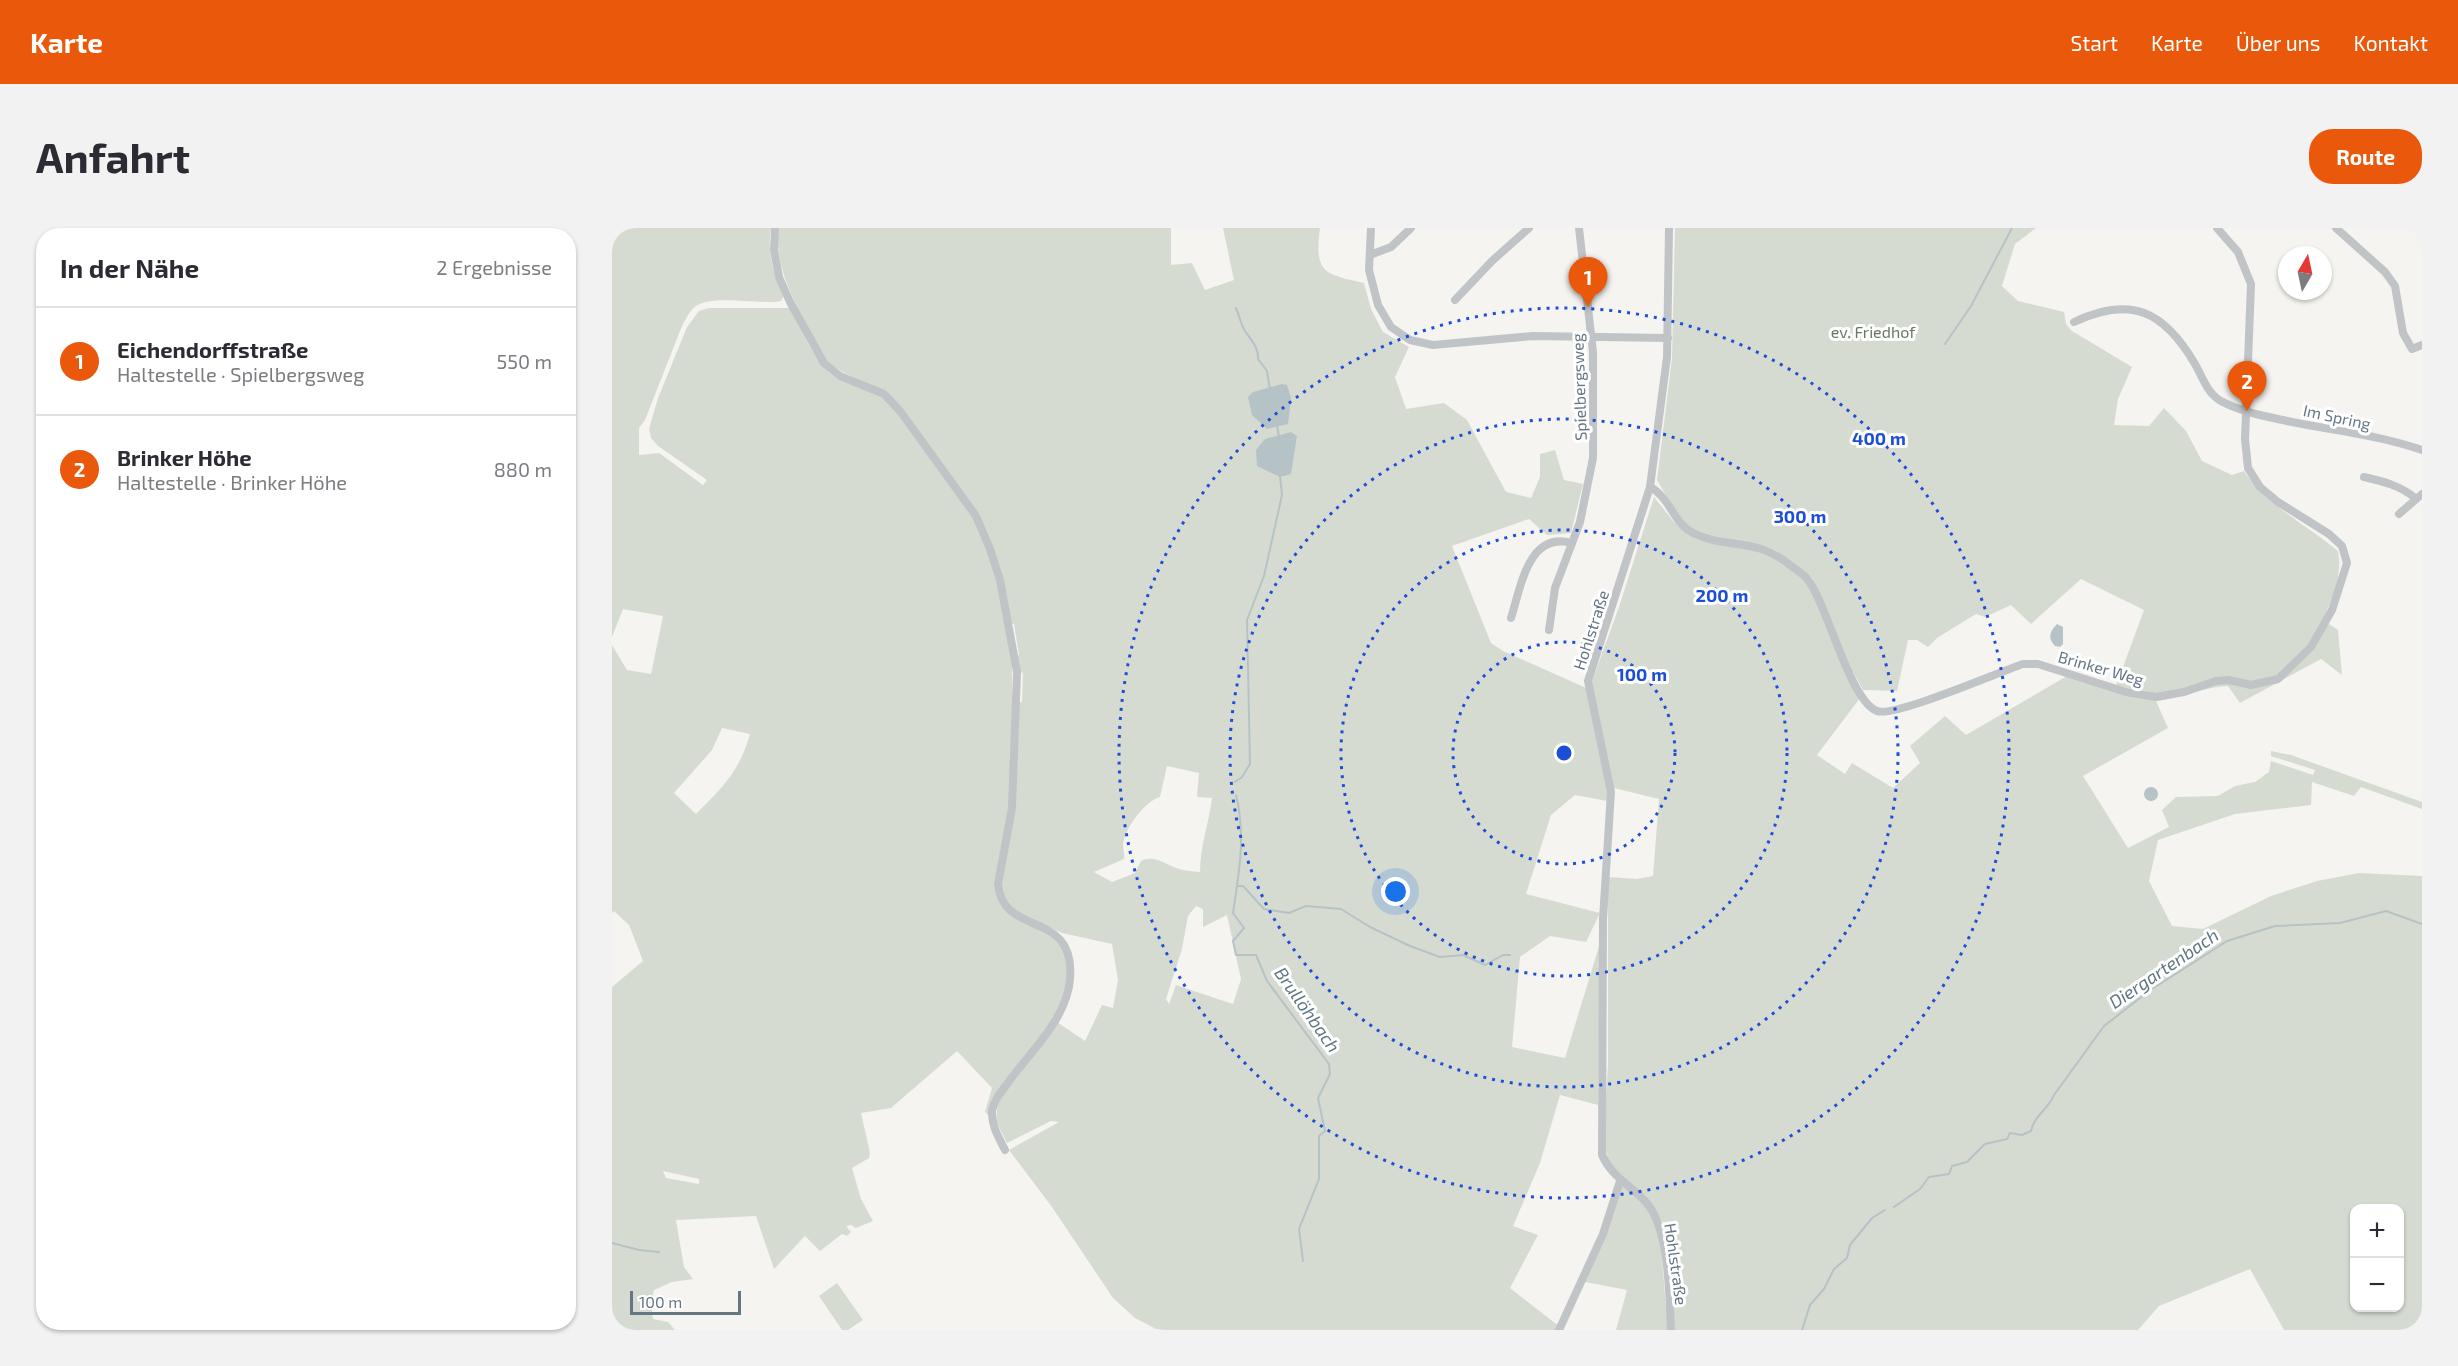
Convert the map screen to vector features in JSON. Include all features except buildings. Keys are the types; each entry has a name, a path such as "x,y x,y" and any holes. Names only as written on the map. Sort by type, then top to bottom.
{"street":[{"path":"775,228 774,250 779,277 790,302 824,363 840,376 884,394 900,411 976,516 1000,580 1017,672 1012,808 998,884 999,896 1005,908 1057,935 1069,958 1070,977 1068,992 1056,1019 995,1100 993,1121 1005,1150"},
{"path":"1371,228 1369,270 1378,304 1391,327 1410,340 1433,345 1493,338 1591,336 1668,338"},
{"path":"1370,255 1391,247 1411,228"},
{"path":"1455,300 1492,261 1529,228"},
{"name":"Spielbergsweg","path":"1550,630 1555,588 1589,489 1593,458 1595,409 1591,336 1579,228"},
{"name":"Hohlstraße","path":"1669,228 1666,383 1650,487 1588,681 1611,792 1603,919 1602,1155 1608,1170 1646,1201 1657,1219 1667,1274 1671,1330"},
{"name":"Brinker Weg","path":"1650,487 1665,499 1676,519 1691,532 1774,552 1808,580 1852,680 1867,703 1877,711 1889,712 1913,705 2023,664 2038,664 2126,692 2156,697 2184,692 2216,681 2229,680 2252,686 2278,678 2311,646 2332,610 2347,563 2342,546 2329,534 2278,502 2248,468 2245,439 2251,284 2238,252 2217,228"},
{"path":"2336,228 2385,273 2395,286 2403,333 2412,349 2422,345"},
{"name":"Im Spring","path":"2074,322 2098,310 2118,308 2138,310 2159,321 2180,339 2206,387 2220,400 2247,411 2422,450"},
{"path":"2364,477 2381,480 2419,496"},
{"path":"2399,514 2419,496"},
{"path":"1511,618 1533,555 1546,543 1564,541 1572,543"},
{"path":"1559,1330 1603,1234 1620,1180"}],"green space":[{"name":"ev. Friedhof","path":"612,228 771,228 770,254 784,295 781,301 725,300 696,306 682,326 645,420 639,428 639,455 659,453 703,485 707,480 658,446 651,438 649,429 658,398 687,327 699,311 709,308 790,308 823,365 842,381 853,384 857,379 839,370 826,359 798,309 782,270 778,228 1171,228 1171,265 1192,263 1205,290 1234,280 1223,228 1320,228 1319,254 1325,269 1339,277 1364,283 1371,309 1383,332 1409,347 1395,377 1406,409 1444,403 1467,420 1506,492 1531,498 1540,477 1540,454 1555,450 1564,480 1583,484 1571,533 1547,535 1529,519 1452,546 1491,643 1503,651 1593,691 1592,681 1619,607 1654,497 1674,522 1690,534 1771,554 1806,580 1828,611 1812,578 1775,550 1692,531 1679,518 1657,480 1672,358 1675,228 2036,228 2015,244 2002,286 2018,301 2064,312 2066,324 2072,331 2132,367 2118,399 2114,425 2149,426 2164,408 2186,431 2202,461 2232,475 2244,471 2264,495 2338,551 2338,578 2323,620 2338,630 2342,675 2321,659 2240,703 2228,686 2157,701 2151,692 2116,686 2144,610 2081,579 2031,624 2011,605 1985,617 1976,614 1937,638 1928,647 1917,640 1908,640 1897,691 1863,690 1853,672 1843,670 1860,698 1817,755 1845,774 1852,763 1893,788 1920,763 1910,746 1945,716 1966,735 2067,676 2124,695 2156,701 2168,728 2083,776 2128,848 2169,827 2162,810 2176,797 2218,796 2235,786 2255,782 2269,772 2271,761 2313,775 2315,770 2271,756 2271,751 2291,755 2422,802 2422,809 2361,787 2354,796 2312,782 2311,805 2235,814 2158,840 2149,881 2172,926 2203,929 2271,896 2317,881 2359,873 2422,876 2422,1330 2284,1330 2250,1269 2159,1306 2138,1330 1673,1330 1663,1223 1648,1200 1613,1171 1603,1144 1608,1065 1608,877 1637,879 1653,876 1659,799 1614,788 1607,801 1575,795 1551,815 1526,894 1600,913 1586,942 1550,936 1520,957 1512,1047 1565,1058 1600,943 1598,1105 1560,1095 1540,1163 1513,1226 1538,1235 1510,1288 1564,1330 1166,1330 1156,1329 1135,1318 1113,1298 1052,1207 1009,1150 1059,1122 1051,1121 1007,1143 996,1121 998,1101 1057,1022 1085,1041 1102,1005 1113,1008 1118,980 1112,944 1062,933 1037,922 1054,934 1061,944 1067,966 1066,990 1059,1010 992,1099 988,1115 985,1112 992,1088 957,1051 891,1108 861,1113 870,1153 869,1158 852,1168 861,1199 873,1221 856,1228 851,1225 846,1226 851,1232 847,1236 842,1234 820,1251 805,1236 774,1269 756,1216 676,1220 684,1267 693,1279 672,1282 654,1290 651,1303 653,1319 668,1322 675,1330 612,1330 612,987 643,961 629,925 614,911 612,913 612,645 627,670 651,674 663,616 623,609 612,637","holes":["1005,622 1014,624 1019,655 1011,658","1012,667 1023,673 1022,702 1012,702","722,728 750,734 741,759 729,778 696,814 674,793 712,750","1167,766 1199,773 1197,797 1212,798 1201,853 1200,872 1179,869 1151,859 1141,861 1135,873 1112,882 1094,872 1124,859 1124,839 1131,824 1148,804 1160,797","1196,906 1203,909 1203,927 1227,915 1241,979 1233,1004 1176,985 1169,1004 1166,999 1182,949 1188,916","663,1171 699,1179 699,1184 666,1178"]},
{"path":"1622,1184 1644,1203 1660,1235 1668,1330 1616,1330 1627,1290 1585,1282"},
{"path":"837,1283 863,1320 848,1330 842,1330 819,1296"}],"shaded area":[{"path":"1282,384 1287,385 1291,398 1288,424 1267,429 1252,415 1248,397 1253,392"},
{"path":"1291,432 1297,436 1291,474 1280,477 1257,466 1256,450 1265,439"},
{"path":"2057,624 2063,627 2063,644 2060,647 2055,646 2050,637"},
{"path":"2151,787 2156,789 2158,794 2156,799 2151,801 2146,799 2144,794 2146,789"}],"waterway":[{"path":"1945,344 1971,306 2012,228"},
{"name":"Brullöhbach","path":"1236,308 1244,329 1256,348 1258,359 1267,371 1270,390"},
{"name":"Brullöhbach","path":"1277,425 1279,437"},
{"name":"Brullöhbach","path":"1235,782 1242,777 1250,764 1247,620 1264,576 1282,495 1280,476"},
{"name":"Brullöhbach","path":"1236,795 1241,839 1233,913 1244,928 1233,941 1236,955 1256,955 1267,981 1329,1064 1330,1074 1318,1098 1325,1131 1319,1136 1319,1179 1299,1229 1303,1261"},
{"path":"1238,886 1243,886 1264,909 1289,913 1306,906 1341,909 1370,927 1440,957 1463,955 1485,965 1503,955 1510,955"},
{"name":"Diergartenbach","path":"1894,1207 1920,1189 1929,1177 1949,1174 1952,1166 1967,1162 1985,1144 2007,1139 2010,1133 2022,1135 2031,1131 2035,1120 2104,1026 2149,991 2227,941 2275,926 2340,923 2386,911 2422,924"},
{"name":"Diergartenbach","path":"1802,1330 1810,1305 1824,1289 1834,1269 1847,1258 1850,1245 1872,1218 1885,1210"},
{"path":"612,1243 659,1252"}],"place":[{"name":"Eichendorffstraße","path":"1588,307"},
{"name":"Brinker Höhe","path":"2247,411"}]}
